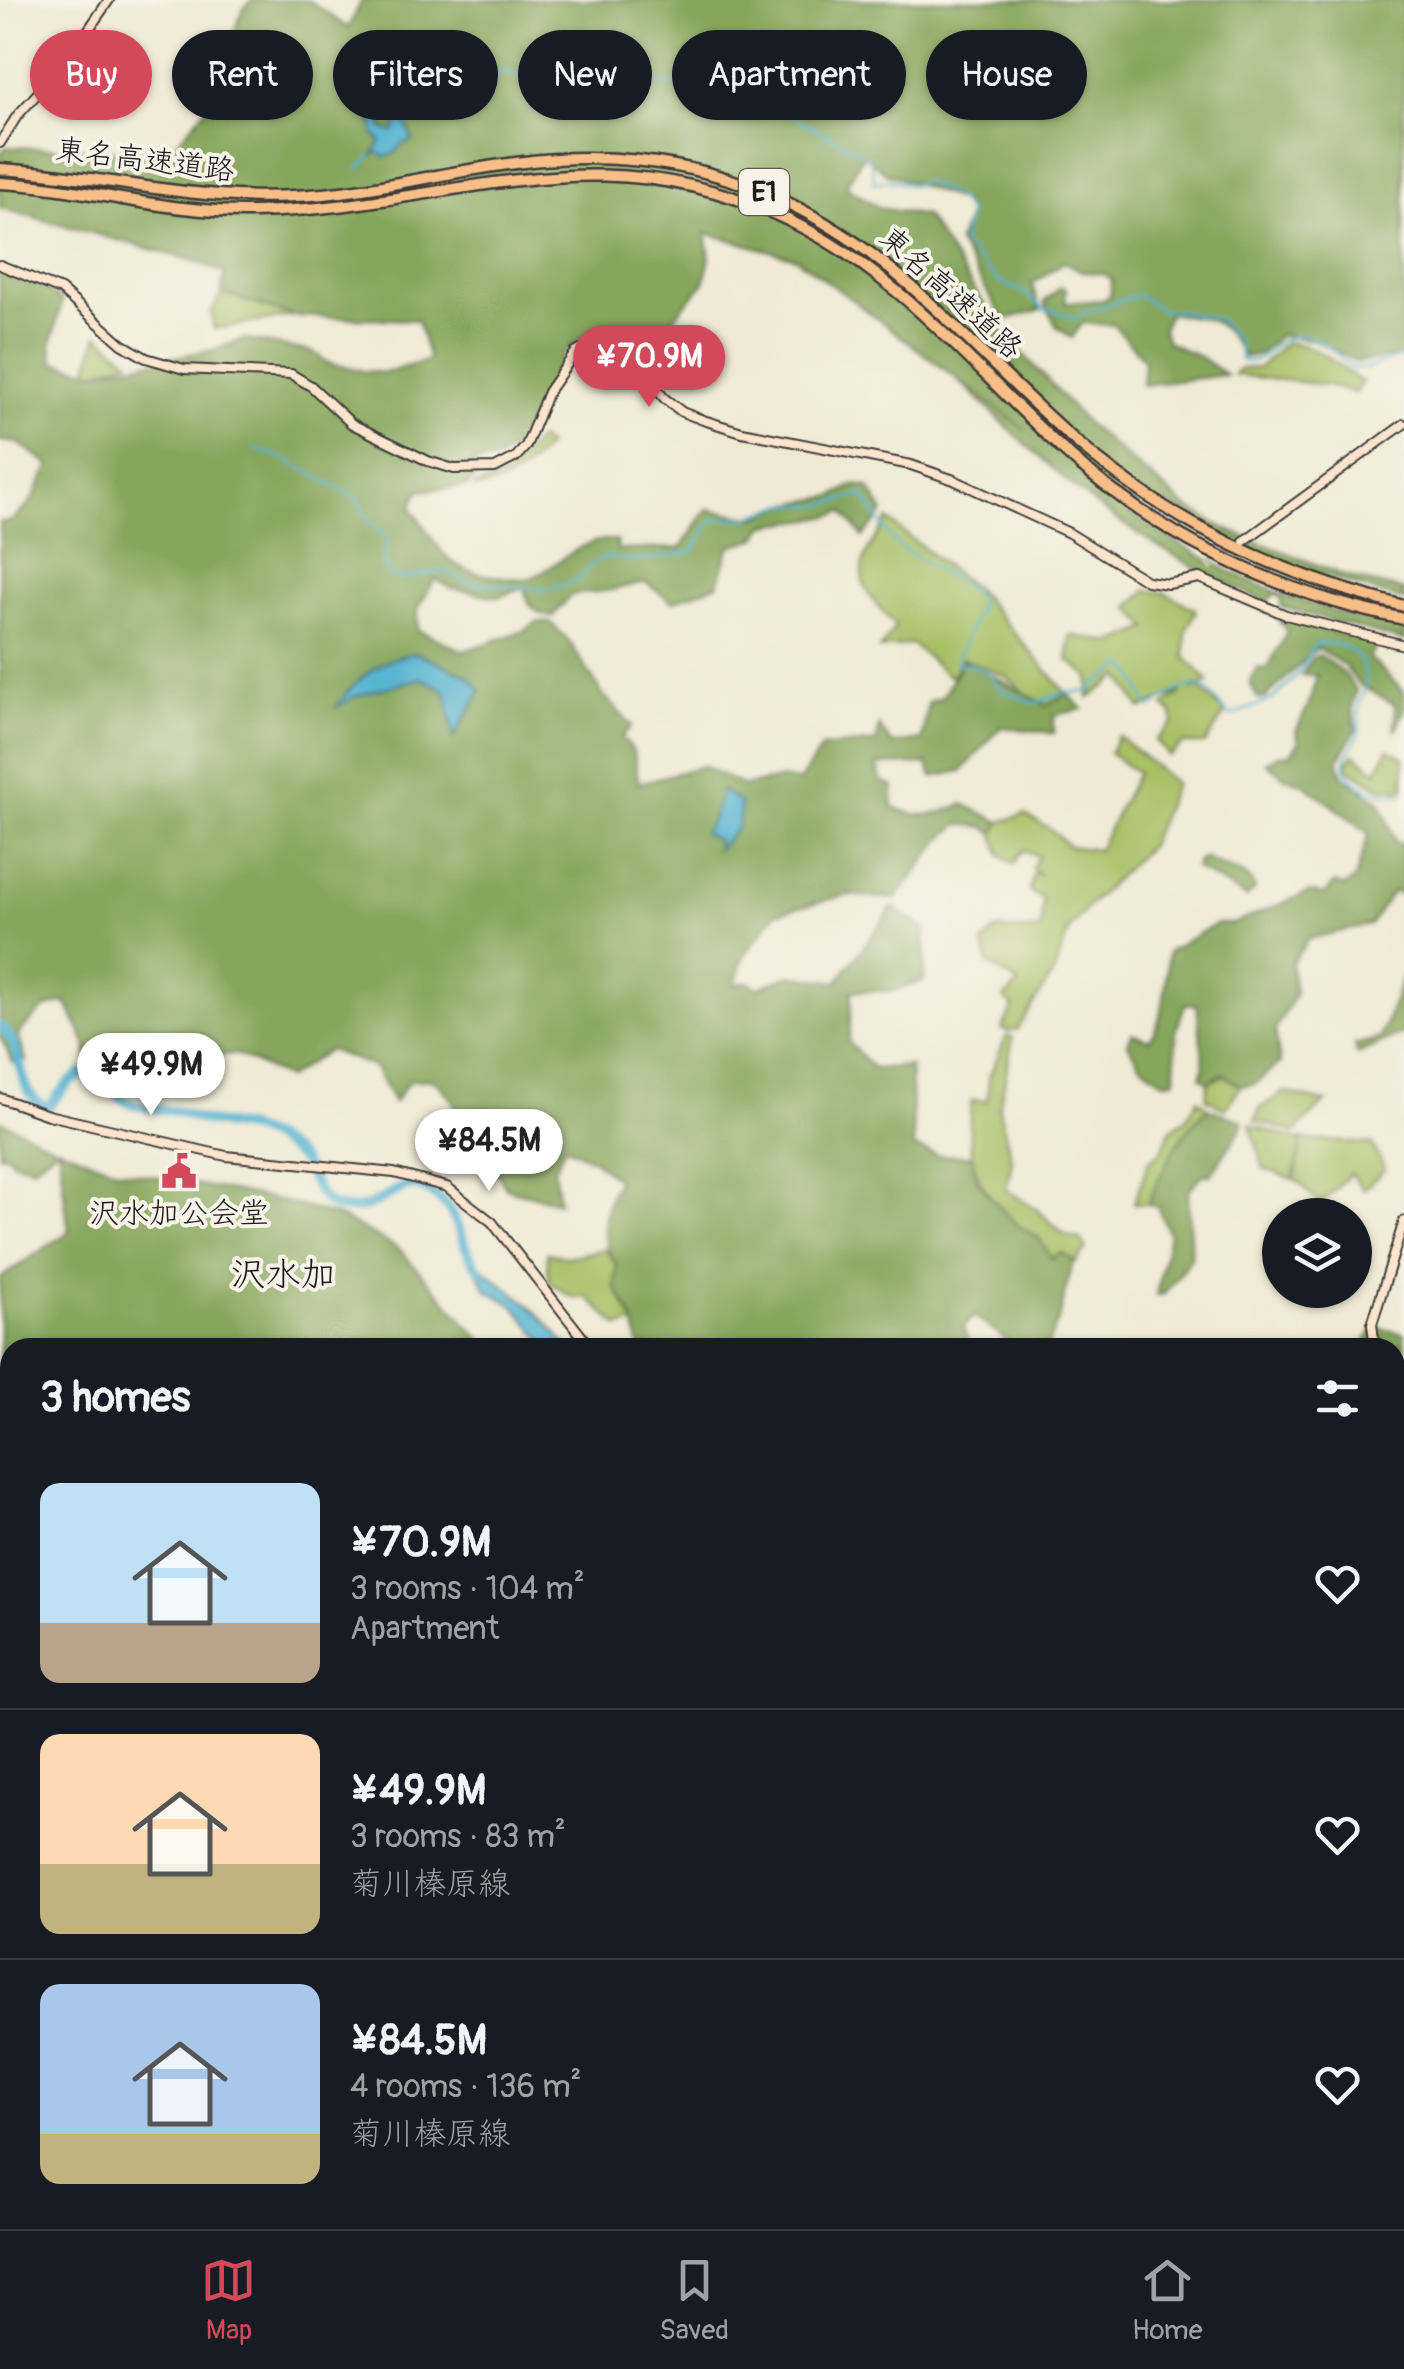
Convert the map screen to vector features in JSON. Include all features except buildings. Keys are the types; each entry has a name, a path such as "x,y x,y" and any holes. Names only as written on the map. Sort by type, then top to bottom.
{"highway":[{"name":"東名高速道路","path":"0,170 250,197 339,193 553,159 626,160 730,180 825,222 884,261 1060,428 1146,497 1268,564 1329,586 1404,606"},
{"name":"東名高速道路","path":"0,183 179,207 248,212 327,208 556,174 626,175 723,194 756,205 819,236 880,276 944,332 1063,450 1153,519 1268,580 1322,599 1404,619"}],"street":[{"path":"0,143 18,116 68,61 109,0"},
{"path":"0,265 62,290 122,344 146,358 184,369 291,374 311,386 352,424 441,466 480,469 510,461 526,446 548,392 575,353 593,343 612,344 627,353 664,398 692,416 742,432 911,465 954,480 1069,533 1147,582 1168,584 1199,578 1286,615 1404,645"},
{"path":"1244,540 1404,424"},
{"path":"1199,578 1207,568"},
{"path":"0,1098 48,1115 188,1148 416,1176 447,1187 492,1222 583,1338"},
{"path":"1373,1338 1372,1324 1404,1221"}],"green space":[{"path":"253,0 310,1 348,28 362,0 1404,0 1404,357 1357,362 1314,340 1280,335 1259,354 1244,357 1214,322 1168,313 1163,329 1167,342 1200,357 1226,375 1142,385 1144,360 1114,325 1082,323 1072,338 1057,327 1044,302 1061,287 1066,289 1065,303 1103,300 1110,296 1112,279 1064,262 1032,284 1040,310 1004,320 958,243 969,214 962,201 886,173 863,155 846,186 880,208 925,216 1000,328 1085,422 1185,506 1225,529 1281,551 1348,577 1404,591 1404,601 1260,556 1167,504 1114,502 1182,545 1252,581 1325,609 1404,626 1404,641 1281,607 1281,597 1274,594 1267,602 1167,551 1075,488 955,377 796,258 706,233 710,258 704,283 672,320 681,361 655,378 617,336 604,331 588,335 565,351 516,447 496,460 472,463 479,475 467,486 419,491 411,507 438,547 457,565 484,575 522,579 533,577 593,542 617,541 618,550 681,548 707,509 754,518 785,505 834,496 854,485 868,487 884,512 863,537 843,511 764,526 756,539 730,546 718,584 672,602 645,582 571,595 552,617 532,608 524,587 499,597 451,588 435,579 418,608 418,630 464,651 538,622 551,623 569,641 601,692 632,726 622,737 633,751 639,783 703,766 744,786 779,779 800,781 821,748 877,742 879,726 892,744 922,740 928,702 942,697 963,660 1046,705 1067,694 1083,709 1054,715 1054,733 1001,727 962,771 932,777 927,764 878,765 881,781 894,787 892,805 901,810 927,815 963,804 1001,822 994,834 984,827 959,824 941,840 896,899 847,895 776,913 743,957 735,985 748,982 759,988 790,975 837,982 893,907 926,930 924,981 892,991 852,991 849,1043 874,1069 910,1066 914,1148 938,1155 972,1156 978,1183 1015,1223 1039,1238 1052,1259 1061,1253 1073,1260 1051,1338 1004,1338 974,1316 963,1328 967,1338 637,1338 632,1316 615,1288 617,1265 605,1234 608,1201 617,1180 595,1161 565,1146 554,1170 559,1202 507,1189 450,1097 434,1079 409,1081 394,1102 374,1067 329,1050 287,1078 236,1054 206,1056 146,1041 106,1062 125,1067 111,1088 90,1077 86,1044 66,1002 44,1008 18,1034 26,1061 13,1063 0,1036 0,522 10,522 29,505 50,465 18,443 0,441 0,271 38,282 62,301 51,345 53,362 95,372 213,350 244,339 313,352 328,363 363,371 385,373 429,360 417,320 293,316 222,293 224,273 198,262 0,208 0,155 5,147 168,153 196,120 313,120 313,30 235,30 243,9"},
{"path":"222,293 293,316 214,329 211,313"},
{"path":"98,335 130,361 87,371"},
{"path":"1286,342 1317,351 1362,382 1355,393 1327,385 1234,375 1240,369 1259,368"},
{"path":"539,439 547,446 523,470 505,481 473,488 504,474"},
{"path":"888,520 978,591 1067,694 1047,705 1028,696 1007,677 962,658 951,678 912,644 880,649 896,626 871,597 862,575 868,552"},
{"path":"1147,590 1166,593 1196,610 1186,632 1185,657 1209,682 1191,689 1199,688 1225,713 1205,744 1183,744 1169,756 1156,740 1174,723 1172,713 1164,706 1182,692 1141,709 1120,676 1089,698 1089,676 1068,660 1070,635 1113,643 1148,628 1129,607"},
{"path":"1278,619 1379,642 1369,657 1404,692 1404,711 1395,730 1395,705 1358,684 1345,666 1317,648 1265,698 1258,699 1250,683 1258,668 1267,669 1287,632"},
{"path":"1319,655 1345,674 1356,691 1352,707 1356,729 1338,761 1344,777 1380,801 1396,843 1404,844 1404,897 1393,891 1370,925 1308,939 1291,964 1295,994 1275,1030 1280,1063 1255,1084 1240,1086 1222,1073 1208,1082 1201,1077 1204,1066 1197,1005 1185,1004 1176,1031 1175,1080 1163,1081 1140,1064 1127,1043 1131,1033 1149,1040 1155,1031 1164,997 1168,951 1216,924 1233,924 1309,892 1324,895 1335,883 1344,887 1355,879 1369,833 1304,784 1286,778 1265,762 1291,754 1299,742 1296,731 1317,675 1302,675 1311,659"},
{"path":"1118,736 1175,783 1149,846 1069,930 1053,974 1018,1029 1009,1032 1002,1029 1013,1007 1004,998 1019,984 989,964 983,943 996,930 1040,930 1043,899 1029,891 1034,872 1041,875 1032,868 1038,856 1023,850 1014,864 1001,855 994,834 1001,822 1024,814 1052,830 1068,846 1098,850 1137,773 1109,753"},
{"path":"1388,749 1404,757 1404,789 1381,787 1348,768 1354,754 1377,771"},
{"path":"1205,858 1239,872 1255,888 1247,898 1195,868"},
{"path":"1404,974 1404,1033 1357,1054 1355,1045 1380,1038"},
{"path":"1007,1036 1013,1038 999,1109 1012,1161 1006,1190 1034,1207 1066,1236 1080,1239 1086,1249 1075,1263 1061,1253 1052,1259 1041,1244 1004,1212 982,1184 971,1155 972,1100 987,1101 989,1077"},
{"path":"1226,1075 1240,1086 1226,1109 1206,1098 1208,1082"},
{"path":"1284,1092 1326,1102 1295,1132 1255,1121 1260,1108"},
{"path":"1198,1099 1209,1109 1193,1122 1148,1204 1134,1203 1149,1161 1162,1151 1170,1130 1186,1119"},
{"path":"1209,1109 1243,1121 1242,1127 1211,1175 1202,1175 1188,1191 1191,1257 1164,1294 1156,1295 1169,1234 1157,1206 1148,1204 1180,1140"},
{"path":"0,1121 57,1148 33,1167 12,1161 7,1154 0,1155"},
{"path":"1250,1125 1300,1140 1293,1179 1264,1169"},
{"path":"1302,1139 1372,1144 1385,1169 1363,1190 1351,1173 1327,1198 1315,1198 1295,1179"},
{"path":"58,1147 114,1169 273,1199 337,1216 399,1249 480,1338 0,1338 0,1278 69,1232"},
{"path":"605,1249 617,1265 615,1288 636,1323 619,1327 587,1297 573,1298 549,1282 547,1253 568,1257"},
{"path":"1375,1327 1404,1334 1404,1338 1368,1338"}],"water":[{"path":"371,120 381,120 383,129 394,132 398,120 406,120 413,141 402,144 394,154 385,157 377,152 372,157 381,141 373,133 375,126"},
{"path":"416,653 467,675 481,690 454,737 446,691 421,678 356,696 335,708 370,672 391,659"},
{"path":"722,790 741,804 738,827 717,850 717,840 703,833 713,819"},
{"path":"471,1260 510,1289 560,1338 540,1338 513,1305 487,1290"}],"waterway":[{"path":"498,74 503,71 529,79 547,65 578,58 602,68 642,74 666,86 696,76 707,77 739,96 769,99 866,156 871,160 874,183 926,182 959,199 969,214 961,242 998,281 1024,292 1045,310 1075,319 1138,295 1163,311 1219,320 1238,342 1241,360 1252,361 1294,336 1309,337 1328,347 1352,368 1368,368 1404,356"},
{"path":"358,170 371,156"},
{"path":"253,448 280,457 356,497 369,520 387,538 383,563 390,576 405,578 446,571 467,582 547,590 577,581 593,563 605,557 634,561 687,553 711,522 719,519 746,518 787,504 823,505 862,494 901,548 975,592 980,604 955,663 987,672 1002,690 1035,703 1062,693 1091,691 1125,665 1150,708 1178,690 1197,686 1207,690 1230,716 1273,699 1297,675 1316,644 1343,646 1362,662 1366,681 1359,704 1358,735 1345,760 1348,773 1369,789 1404,794"},
{"path":"0,1027 15,1047 29,1091 47,1108 70,1082 85,1072 132,1104 266,1135 299,1158 322,1198 334,1206 361,1208 402,1188 419,1187 444,1203 480,1270"}],"tunnel":[{"path":"1207,568 1239,544"}],"place":[{"name":"沢水加公会堂","path":"179,1171"}],"district":[{"name":"沢水加","path":"283,1275"}]}
